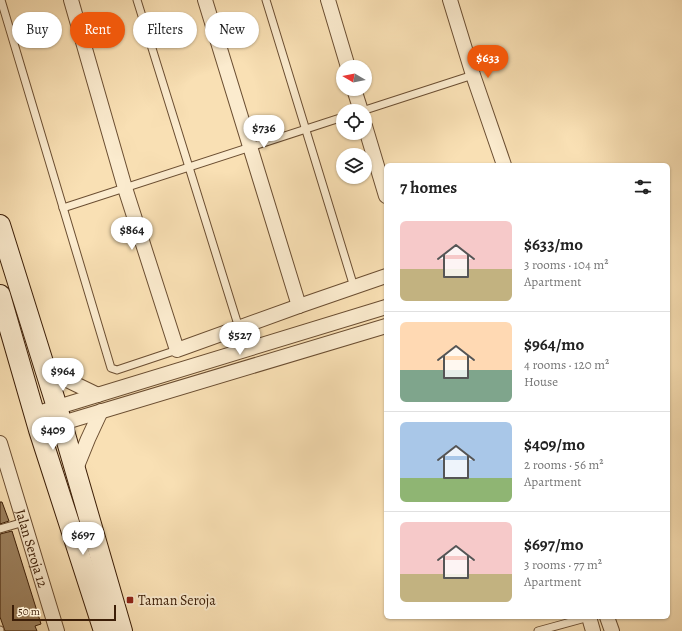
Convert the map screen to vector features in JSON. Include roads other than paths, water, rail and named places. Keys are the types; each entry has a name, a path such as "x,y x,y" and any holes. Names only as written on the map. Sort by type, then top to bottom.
{"main road":[{"path":"0,225 59,415 122,631"},
{"path":"0,295 37,422 104,631"}],"street":[{"path":"71,0 125,188 178,350 384,277"},
{"path":"205,0 299,306"},
{"path":"328,0 346,60"},
{"path":"450,0 473,75 503,163"},
{"path":"369,140 384,189"},
{"path":"37,422 59,415 98,394 384,308"},
{"path":"59,415 101,411 384,327"},
{"path":"43,363 69,381 98,394"},
{"path":"75,471 101,411"},
{"name":"Jalan Seroja 12","path":"0,443 57,631"},
{"path":"590,619 593,631"},
{"path":"608,619 612,631"}],"lane":[{"path":"1,0 111,368 117,370 178,350"},
{"path":"137,0 239,328"},
{"path":"266,0 354,287"},
{"path":"372,107 473,75"},
{"path":"63,208 336,119"},
{"path":"0,529 24,522"},
{"path":"538,631 582,619"}],"place":[{"name":"Taman Seroja","path":"130,600"}]}
